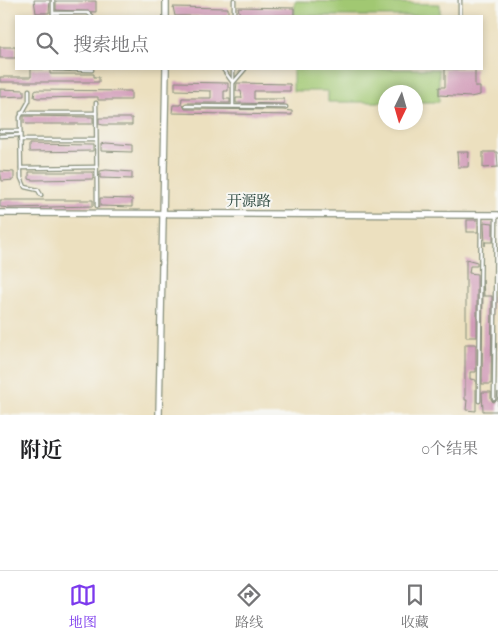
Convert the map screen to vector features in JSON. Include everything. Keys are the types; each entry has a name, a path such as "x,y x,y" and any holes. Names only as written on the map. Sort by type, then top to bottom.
{"street":[{"path":"166,0 166,15"},
{"path":"159,415 166,70"},
{"name":"开源路","path":"0,212 497,215"}],"lane":[{"path":"53,0 53,14 88,13 91,15"},
{"path":"234,0 234,15"},
{"path":"460,0 460,15"},
{"path":"224,70 233,83"},
{"path":"233,70 233,106"},
{"path":"233,83 244,70"},
{"path":"29,90 29,101 21,114 22,183 28,188 38,190 41,195"},
{"path":"96,103 97,206"},
{"path":"186,106 286,107"},
{"path":"21,114 96,113"},
{"path":"0,131 20,131"},
{"path":"0,136 20,135"},
{"path":"20,140 96,140"},
{"path":"21,168 97,168"},
{"path":"479,400 481,215"},
{"path":"494,399 497,215"}],"green space":[{"path":"295,1 440,4 440,15 294,15"},
{"path":"293,70 439,70 439,102 423,102 423,85 378,85 378,102 328,102 328,91 293,91"}],"building":[{"path":"34,0 50,0 49,13 36,13"},
{"path":"56,1 96,1 96,12 56,10"},
{"path":"173,7 228,8 228,15 175,15"},
{"path":"238,7 294,8 294,15 240,15"},
{"path":"0,47 15,47 15,58 0,58"},
{"path":"31,70 50,70 50,74 94,74 94,77 99,77 99,82 0,82 0,77 31,77"},
{"path":"445,70 475,70 475,87 480,87 480,95 470,97 439,95 439,87 445,87"},
{"path":"175,82 228,83 228,91 224,91 224,99 230,99 230,103 186,103 183,105 185,109 283,110 292,111 292,115 172,113 173,105 181,105 182,98 211,98 211,91 175,90"},
{"path":"237,83 290,84 290,91 254,91 254,99 284,99 284,104 236,103 236,98 242,98 241,91 236,91"},
{"path":"0,89 24,90 24,96 0,97"},
{"path":"37,90 131,91 131,100 98,100 98,97 38,98 34,97"},
{"path":"24,116 93,117 93,124 27,124 24,123"},
{"path":"99,118 132,118 132,125 103,125 99,124"},
{"path":"29,144 93,145 93,151 29,152"},
{"path":"101,144 132,145 132,152 101,151"},
{"path":"457,152 469,152 468,167 458,167"},
{"path":"483,152 497,152 498,167 483,168"},
{"path":"0,171 14,172 14,180 2,181"},
{"path":"100,171 132,172 132,179 100,178"},
{"path":"29,172 93,172 93,179 33,180 29,179"},
{"path":"100,198 132,199 132,207 100,206"},
{"path":"0,200 93,200 93,206 10,208 0,207"},
{"path":"467,220 478,220 478,232 467,232"},
{"path":"484,222 493,223 493,242 485,242 485,246"},
{"path":"466,259 477,262 477,266 470,266 469,273 477,274 477,337 466,337"},
{"path":"483,280 484,296 492,296 491,384 482,384"},
{"path":"465,344 476,344 476,372 470,372 470,379 476,380 476,411 466,410"},
{"path":"482,392 491,392 493,402 497,400 498,392 498,411 483,411"}]}
